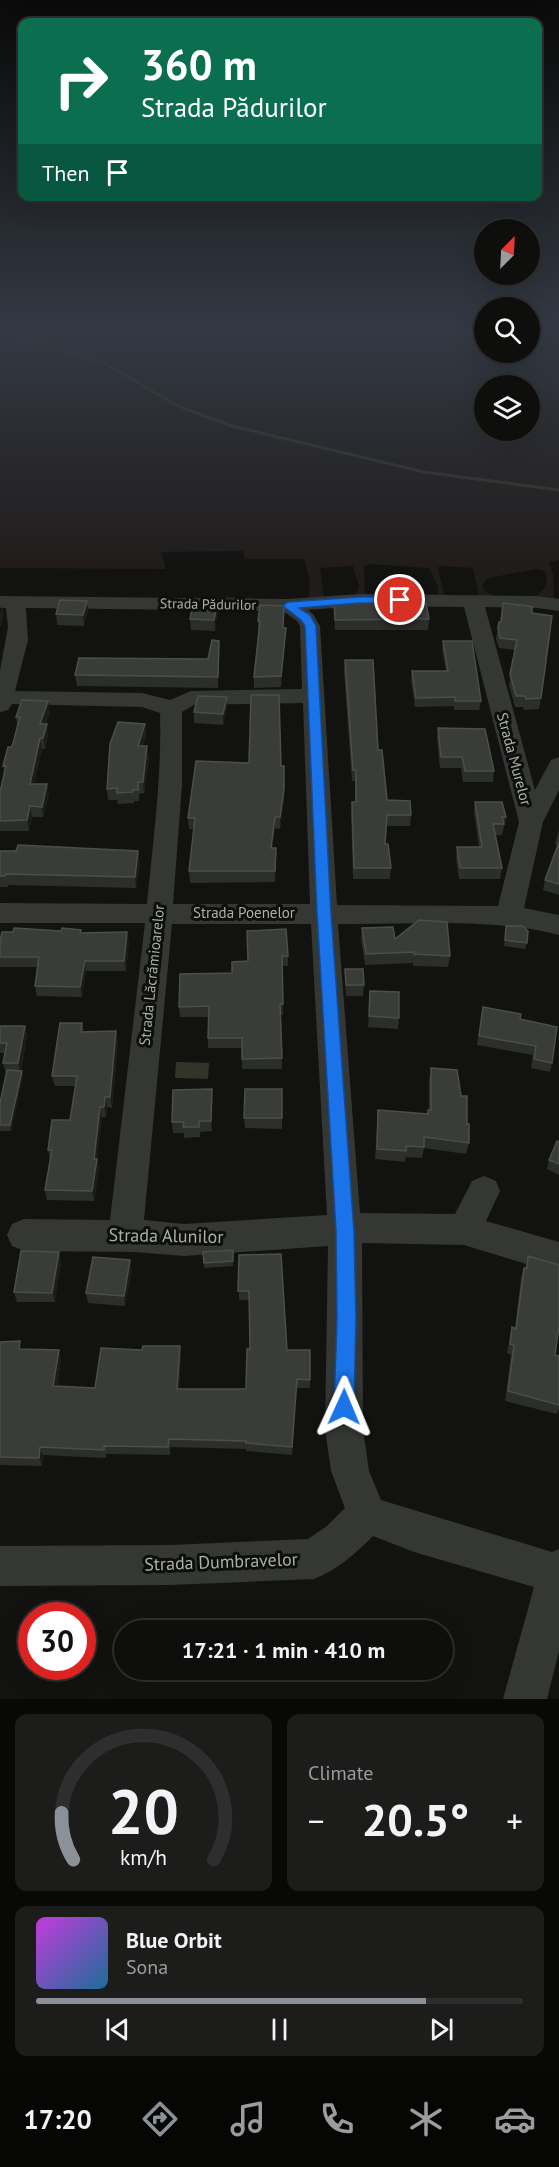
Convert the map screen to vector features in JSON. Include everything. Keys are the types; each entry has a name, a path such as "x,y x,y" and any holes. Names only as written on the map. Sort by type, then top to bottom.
{"street":[{"name":"Strada Pădurilor","path":"7,602 288,606 359,600 537,602 559,605"},
{"path":"7,602 18,612 20,628 1,700 19,698 142,700 156,702 171,710 191,698 314,696"},
{"name":"Strada Murelor","path":"473,602 531,822 509,916"},
{"path":"288,606 306,618 310,626 324,913 345,1231 344,1429 350,1471 367,1514 408,1530 559,1573 525,1699"},
{"name":"Strada Lăcrămioarelor","path":"135,1236 127,1223 170,789 171,710"},
{"path":"531,822 559,765"},
{"name":"Strada Poenelor","path":"0,913 324,913 509,916 532,918 559,925"},
{"path":"464,1230 484,1191"},
{"name":"Strada Alunilor","path":"24,1235 135,1236 184,1240 378,1227 464,1230 559,1258"},
{"name":"Strada Dumbravelor","path":"0,1566 170,1565 314,1559 341,1540 367,1514"}],"shaded area":[{"path":"0,409 474,409 474,441 540,441 540,409 559,409 559,560 549,562 553,574 554,598 559,599 297,603 227,600 216,596 288,600 309,598 310,581 304,559 245,559 243,551 161,552 166,569 0,568","holes":["369,564 429,568 438,587 438,594 365,596 364,567","353,566 359,587 355,596 324,597 320,568","440,566 473,568 479,597 444,595 438,568","536,569 545,571 547,583 535,597 496,598 485,591 482,585 488,578"]},
{"path":"176,1062 209,1063 208,1079 175,1078"}],"building":[{"path":"60,600 87,601 83,615 56,614"},
{"path":"334,602 426,603 429,619 335,620"},
{"path":"503,603 529,606 532,607 532,613 552,616 541,698 526,699 525,696 516,696 510,674 517,640 500,638 498,628"},
{"path":"193,604 217,605 214,620 190,619"},
{"path":"260,605 284,606 283,628 286,628 281,676 254,677"},
{"path":"212,640 219,641 218,677 75,675 79,658 208,659"},
{"path":"443,641 472,641 481,701 455,701 455,697 416,698 412,671 448,671"},
{"path":"345,660 373,660 378,750 382,750 387,800 410,801 411,815 387,815 385,844 388,844 391,868 354,868 352,802 356,802 356,770 353,770"},
{"path":"251,695 279,695 284,789 280,817 275,817 271,848 276,848 275,871 189,871 195,818 188,818 196,761 249,763"},
{"path":"198,696 227,697 223,714 194,712"},
{"path":"22,700 48,701 40,724 47,724 43,738 40,738 30,784 47,784 42,807 30,806 27,820 0,821 0,792 6,766 3,766 8,747 12,747 20,717 16,717"},
{"path":"118,722 145,724 138,746 147,746 143,782 138,782 138,790 133,790 133,792 117,793 117,788 107,789 110,744"},
{"path":"438,728 485,729 494,771 465,771 462,757 441,757"},
{"path":"475,802 502,802 506,817 502,817 504,824 493,824 502,868 460,868 457,847 482,847"},
{"path":"559,842 559,884 545,880"},
{"path":"18,845 138,851 135,877 6,874 0,876 0,851 16,851"},
{"path":"419,920 447,922 450,956 414,954 414,952 366,954 362,928 393,927 395,939"},
{"path":"506,926 522,926 528,931 527,943 505,940"},
{"path":"14,928 61,931 62,928 81,930 80,933 127,932 124,961 85,961 80,987 35,986 39,957 0,957 2,932 13,932"},
{"path":"286,929 288,956 282,956 283,1004 280,1004 282,1058 242,1059 242,1038 208,1038 209,1006 179,1007 180,974 232,973 232,962 248,961 247,931"},
{"path":"345,969 363,969 364,985 346,985"},
{"path":"370,991 399,992 399,1018 369,1016"},
{"path":"483,1007 521,1014 520,1019 557,1027 552,1063 534,1059 536,1046 479,1036"},
{"path":"60,1023 82,1023 81,1032 116,1031 110,1097 105,1097 104,1107 100,1107 94,1159 97,1159 92,1191 45,1190 52,1150 48,1150 52,1120 70,1120 77,1076 52,1076"},
{"path":"0,1026 25,1026 18,1063 3,1063 7,1043 0,1043"},
{"path":"431,1068 457,1070 461,1096 467,1096 469,1143 424,1137 424,1147 406,1146 406,1151 377,1149 378,1110 428,1114 428,1110 431,1110"},
{"path":"7,1070 22,1071 10,1125 0,1125 0,1103"},
{"path":"212,1089 211,1121 199,1121 199,1127 183,1127 184,1122 172,1122 173,1090"},
{"path":"245,1089 282,1089 282,1118 244,1118"},
{"path":"557,1141 559,1142 559,1164 549,1160"},
{"path":"233,1250 233,1261 204,1263 203,1252"},
{"path":"21,1251 59,1252 52,1293 14,1292"},
{"path":"281,1254 287,1350 310,1350 310,1380 297,1379 292,1447 246,1443 246,1441 169,1439 168,1447 104,1446 104,1450 40,1447 39,1458 0,1457 0,1342 20,1341 19,1349 59,1350 53,1386 95,1388 101,1348 142,1350 143,1346 180,1346 177,1389 246,1389 247,1349 250,1349 249,1291 238,1291 239,1255"},
{"path":"528,1256 559,1265 559,1325 555,1355 559,1356 559,1405 508,1391 514,1345 510,1344 512,1327 516,1329 524,1268 527,1268"},
{"path":"93,1257 130,1260 124,1296 86,1293"}],"waterway":[{"path":"187,409 232,426 424,472 559,490"}],"route":[{"path":"344,1407 345,1231 324,913 310,626 306,618 288,606 359,600 400,600"}]}
